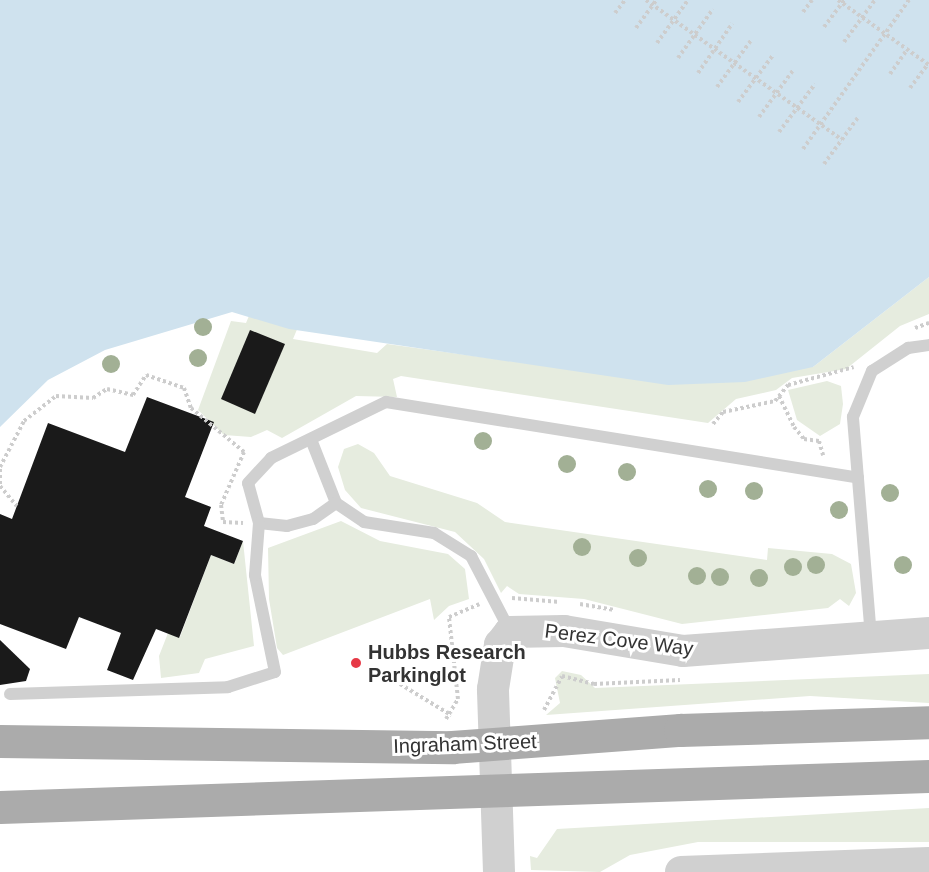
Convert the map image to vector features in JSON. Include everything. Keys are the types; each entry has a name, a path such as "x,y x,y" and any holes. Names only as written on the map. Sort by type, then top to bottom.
{"main road":[{"name":"Ingraham Street","path":"15,742 496,745 680,730 929,722"},
{"path":"0,807 497,793 929,776"}],"street":[{"name":"Perez Cove Way","path":"510,632 564,631 683,651 929,633"},
{"path":"499,872 495,663 510,632"},
{"path":"681,872 929,863"}],"lane":[{"path":"871,638 853,417 873,371 908,348 929,345"},
{"path":"10,694 228,687 275,672 255,575 259,523 248,483 271,458 312,442 386,402 858,478"},
{"path":"312,442 336,503 364,522 434,533 471,556 510,632"},
{"path":"259,523 287,526 313,519 336,503"}],"path":[{"path":"615,13 625,0"},
{"path":"646,0 842,140"},
{"path":"636,28 656,0"},
{"path":"657,43 688,0"},
{"path":"803,12 812,0"},
{"path":"844,42 875,0"},
{"path":"803,149 909,0"},
{"path":"824,27 841,1 929,64 910,88"},
{"path":"678,58 713,9"},
{"path":"698,73 732,24"},
{"path":"717,87 752,39"},
{"path":"890,74 908,50"},
{"path":"738,102 773,55"},
{"path":"759,117 794,69"},
{"path":"779,132 815,84"},
{"path":"824,164 859,116"},
{"path":"908,331 929,323"},
{"path":"713,424 723,412 775,402 788,386 832,377 859,365"},
{"path":"18,506 0,485 0,467 24,421 56,396 93,398 107,389 133,395 146,375 184,388 191,408 243,452 221,506 224,522 259,523"},
{"path":"779,396 804,439 819,441 829,473"},
{"path":"400,684 451,715"}],"shaded area":[{"path":"380,0 435,0 293,339 377,353 387,344 561,368 813,367 929,277 929,314 900,326 846,369 792,378 776,390 736,399 708,423 401,376 393,379 397,397 356,396 282,438 267,430 251,437 224,435 198,410 231,321 246,323"},
{"path":"827,381 841,386 843,404 840,424 820,436 797,420 788,390"},
{"path":"358,444 374,453 390,476 477,503 505,522 767,560 768,548 832,554 851,564 856,593 849,606 840,599 828,608 682,624 584,599 519,594 507,586 501,593 484,559 455,532 361,508 345,490 338,467 344,449"},
{"path":"341,521 380,541 448,554 465,569 469,599 449,606 434,620 430,599 283,655 277,648 269,599 268,548"},
{"path":"243,541 254,646 205,659 199,673 161,678 159,656 168,633 180,637 211,555 234,564"},
{"path":"562,671 581,675 595,688 929,674 929,703 810,696 546,715 560,703 555,678"},
{"path":"929,808 929,842 698,842 630,855 600,872 531,870 530,856 537,858 557,829"}],"water":[{"path":"0,0 929,0 929,277 813,367 745,382 668,385 289,329 232,312 105,350 48,380 0,427"}],"building":[{"path":"250,330 285,344 255,414 221,399"},
{"path":"147,397 214,422 185,497 211,507 204,526 243,541 234,564 211,555 179,638 156,629 133,680 107,670 121,633 79,617 66,649 0,624 0,514 12,519 48,423 125,452"},
{"path":"0,640 30,669 26,681 0,685"}],"place":[{"name":"Hubbs Research Parkinglot","path":"356,663"}]}
